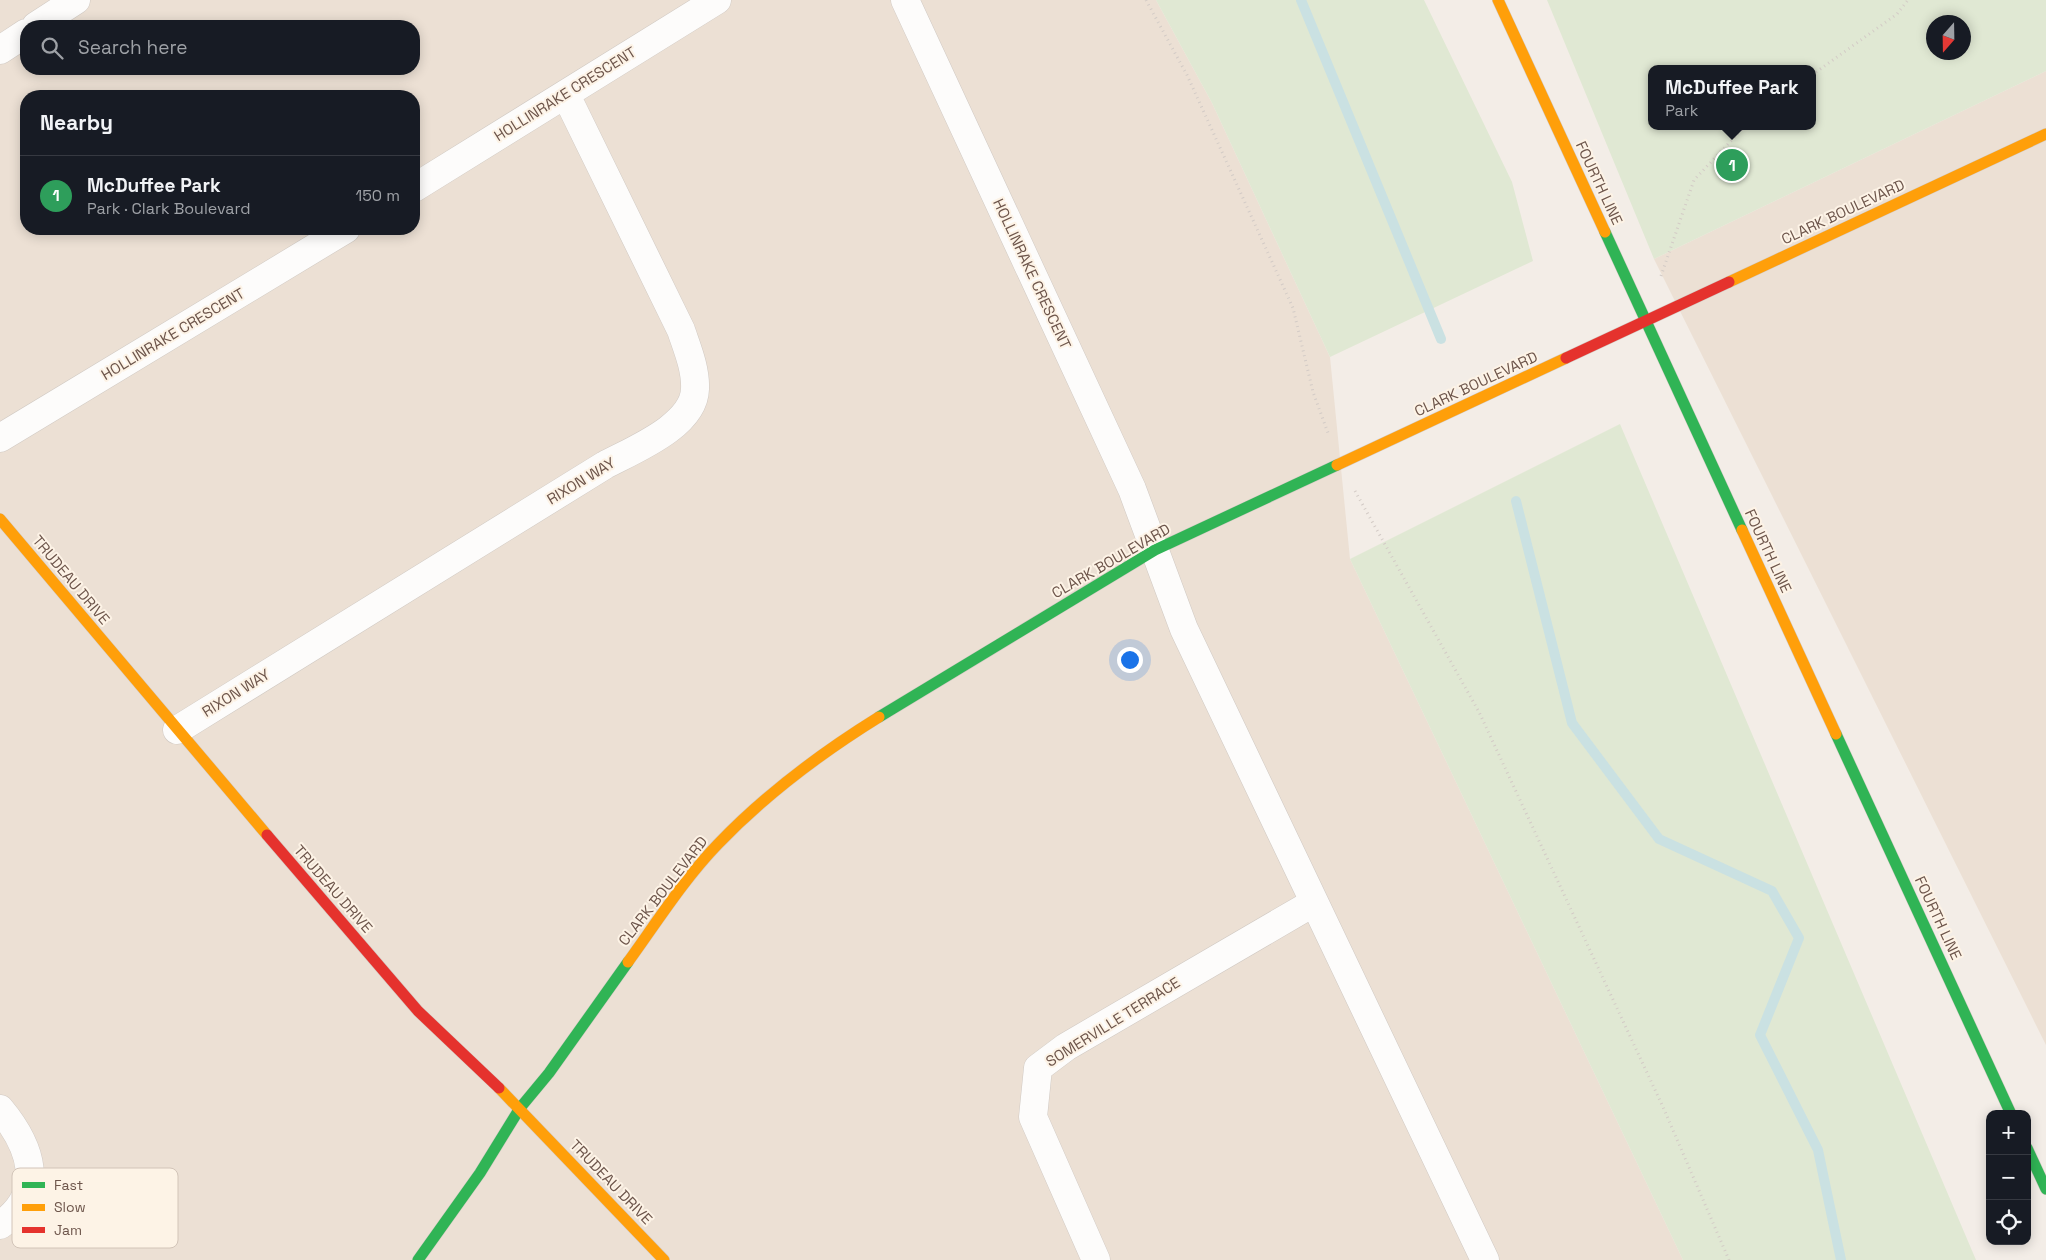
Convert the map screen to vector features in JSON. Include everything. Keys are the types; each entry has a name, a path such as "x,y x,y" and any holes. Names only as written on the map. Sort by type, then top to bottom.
{"street":[{"path":"45,20 76,0"},
{"name":"HOLLINRAKE CRESCENT","path":"420,184 717,0"},
{"name":"HOLLINRAKE CRESCENT","path":"905,0 1132,489 1154,550"},
{"name":"FOURTH LINE","path":"1498,0 2009,1110"},
{"path":"0,50 20,37"},
{"name":"RIXON WAY","path":"176,730 605,466 671,428 690,407 696,390 693,370 681,330 566,95"},
{"name":"CLARK BOULEVARD","path":"418,1260 480,1173 520,1108 549,1073 676,895 717,845 762,801 812,761 866,725 1154,550 2046,134"},
{"name":"HOLLINRAKE CRESCENT","path":"0,438 336,235"},
{"name":"TRUDEAU DRIVE","path":"0,519 176,730 418,1011 520,1108 664,1260"},
{"path":"1154,550 1184,629 1485,1260"},
{"name":"SOMERVILLE TERRACE","path":"1096,1260 1032,1117 1038,1068 1066,1047 1313,902"},
{"path":"0,1109 21,1136 30,1168"},
{"path":"2030,1155 2046,1189"},
{"path":"0,1225 12,1215"}],"path":[{"path":"1146,0 1187,75 1293,308 1313,392 1340,464 1479,712 1663,1106 1729,1260"},
{"path":"1816,71 1897,14 1908,0"},
{"path":"1646,321 1694,180 1741,130"}],"shaded area":[{"path":"0,0 1156,0 1212,103 1330,357 1350,559 1683,1260 0,1260"},
{"path":"2046,71 2046,1045 1654,259"}],"green space":[{"path":"1156,0 1424,0 1512,182 1533,261 1330,357 1212,103"},
{"path":"1547,0 2046,0 2046,71 1654,259"},
{"path":"1620,424 1976,1260 1683,1260 1350,559"}],"waterway":[{"path":"1301,0 1441,339"},
{"path":"1516,501 1572,723 1659,839 1772,891 1799,938 1760,1035 1818,1150 1841,1260"}],"traffic: fast":[{"path":"1605,232 1742,530"},
{"path":"879,717 1155,550 1337,465"},
{"path":"1836,734 2009,1110"},
{"path":"418,1260 480,1173 520,1108 549,1073 628,962"},
{"path":"2030,1155 2046,1189"}],"traffic: slow":[{"path":"1498,0 1605,232"},
{"path":"1729,282 2046,134"},
{"path":"1337,465 1566,358"},
{"path":"0,519 267,835"},
{"path":"1742,530 1836,734"},
{"path":"628,962 694,872 736,826 795,775 879,717"},
{"path":"499,1088 664,1260"}],"traffic: jam":[{"path":"1566,358 1729,282"},
{"path":"267,835 418,1011 499,1088"}],"place":[{"name":"McDuffee Park","path":"1732,165"}]}
